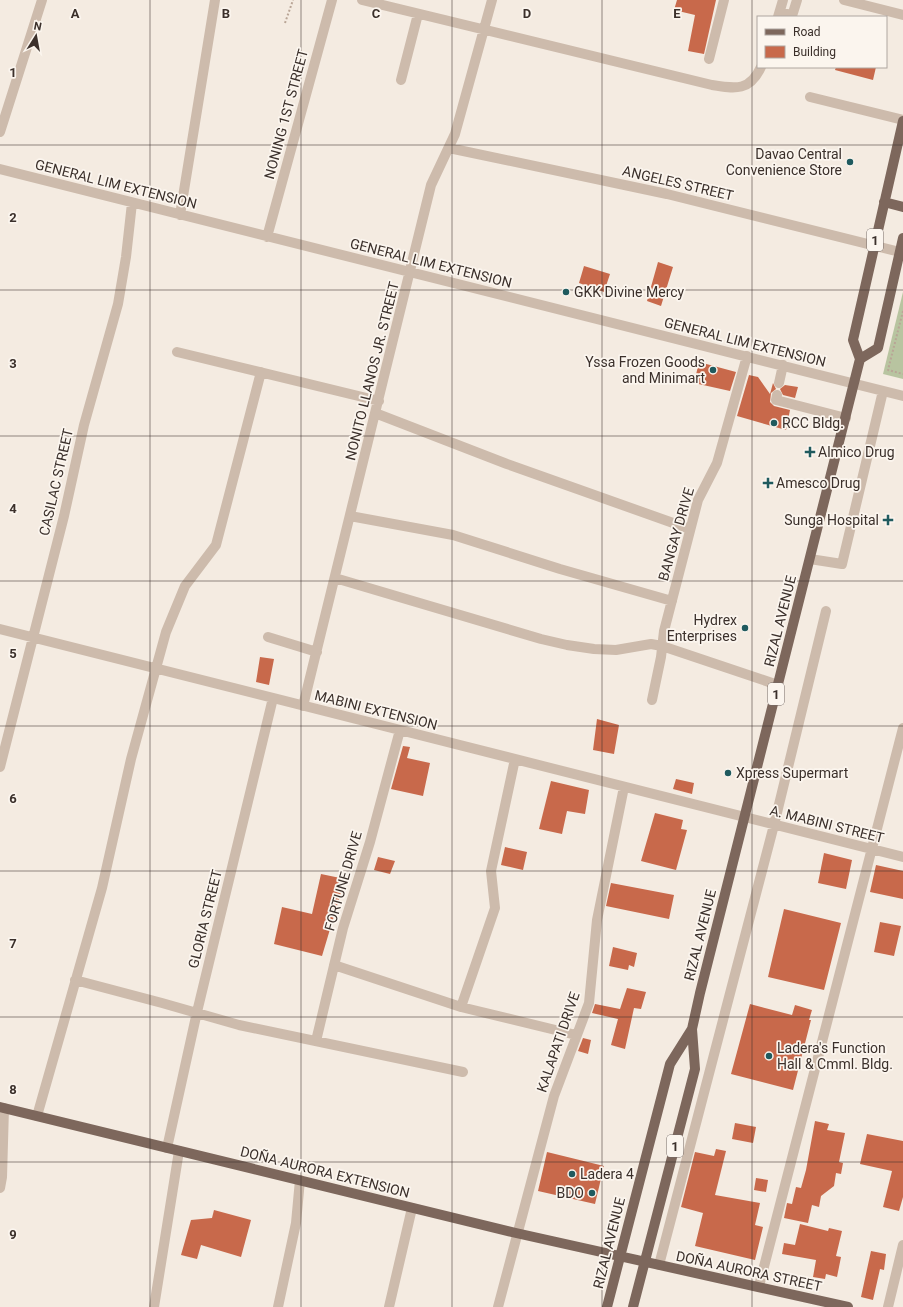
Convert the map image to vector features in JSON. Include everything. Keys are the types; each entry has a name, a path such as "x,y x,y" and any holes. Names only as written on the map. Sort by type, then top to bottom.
{"main road":[{"name":"1","path":"903,120 853,340 860,359 878,348 903,238"},
{"path":"884,202 903,207"},
{"name":"RIZAL AVENUE","path":"607,1307 670,1064 692,1029 860,359"},
{"name":"RIZAL AVENUE","path":"633,1307 695,1069 692,1029"},
{"name":"DOÑA AURORA EXTENSION","path":"2,1108 516,1233 644,1262"},
{"name":"DOÑA AURORA STREET","path":"644,1262 759,1286 848,1307"}],"street":[{"path":"0,132 42,0"},
{"path":"180,215 215,0"},
{"name":"NONING 1ST STREET","path":"267,236 332,0"},
{"path":"362,0 484,31 726,88 746,86 753,81 760,68"},
{"name":"NONITO LLANOS JR. STREET","path":"303,706 376,414 431,185 449,148 463,109 492,0"},
{"path":"709,59 724,0"},
{"path":"783,0 779,14 792,16 797,0"},
{"path":"844,0 903,15"},
{"path":"401,80 418,14"},
{"path":"810,97 903,120"},
{"name":"ANGELES STREET","path":"449,148 667,194 900,252"},
{"name":"GENERAL LIM EXTENSION","path":"0,170 903,396"},
{"name":"CASILAC STREET","path":"0,767 64,516 89,406 118,304 126,258 132,202"},
{"path":"177,352 378,401"},
{"name":"BANGAY DRIVE","path":"652,700 664,631 698,500 717,463 747,356"},
{"path":"779,383 782,365"},
{"path":"37,1116 102,888 126,779 166,632 185,586 216,546 261,372"},
{"path":"810,559 842,564 883,390"},
{"path":"777,395 776,400 846,418"},
{"path":"376,414 507,464 690,529"},
{"path":"350,516 453,535 560,569 672,601"},
{"path":"335,578 541,640 594,649 616,650 651,644 662,646 778,685"},
{"path":"659,1266 774,825 826,611"},
{"name":"MABINI EXTENSION","path":"0,629 745,818"},
{"path":"268,637 317,652"},
{"name":"GLORIA STREET","path":"167,1148 197,1012 273,698"},
{"path":"759,1286 903,728"},
{"name":"FORTUNE DRIVE","path":"316,1041 334,965 400,730"},
{"path":"461,1007 495,908 491,871 515,759"},
{"name":"KALAPATI DRIVE","path":"498,1307 516,1233 554,1096 589,1003 597,920 624,787"},
{"name":"A. MABINI STREET","path":"745,818 903,857"},
{"path":"334,965 461,1007 576,1036"},
{"path":"75,980 197,1012 239,1025 462,1072"},
{"path":"0,1188 2,1177 2,1108"},
{"path":"154,1307 179,1151"},
{"path":"278,1307 296,1223 300,1180"},
{"path":"389,1307 412,1208"},
{"path":"888,1307 903,1245"}],"path":[{"path":"285,23 294,0"},
{"path":"903,310 888,370 903,374"}],"green space":[{"path":"903,292 903,379 883,374"}],"building":[{"path":"677,0 716,0 704,54 688,51 695,15 674,10"},
{"path":"836,68 876,68 873,80 835,70"},
{"path":"658,262 673,267 661,306 647,301"},
{"path":"584,266 610,274 604,292 579,283"},
{"path":"699,362 736,372 730,391 694,383"},
{"path":"749,375 758,377 770,394 773,383 776,389 771,393 770,402 774,406 790,410 786,430 737,416"},
{"path":"785,385 798,387 795,398 783,395 780,389"},
{"path":"260,657 274,659 269,685 256,682"},
{"path":"597,719 619,725 614,754 593,750"},
{"path":"403,746 410,747 407,758 430,763 423,796 391,789"},
{"path":"676,779 694,783 692,794 673,789"},
{"path":"551,781 589,790 585,814 567,811 562,834 539,829"},
{"path":"655,813 683,820 681,829 687,830 676,870 641,861"},
{"path":"505,847 527,852 523,870 501,865"},
{"path":"824,853 852,860 846,889 818,883"},
{"path":"378,857 395,861 390,874 374,870"},
{"path":"876,865 903,871 903,899 870,892"},
{"path":"321,874 345,879 322,956 274,944 282,907 312,914"},
{"path":"611,883 674,895 669,919 606,906"},
{"path":"784,909 841,923 824,990 768,977"},
{"path":"880,922 901,926 894,956 874,952"},
{"path":"613,947 637,953 634,967 629,965 628,970 609,966"},
{"path":"627,988 646,992 641,1009 634,1008 625,1049 611,1045 618,1019 592,1013 595,1004 620,1009"},
{"name":"Ladera's Function Hall & Cmml. Bldg.","path":"750,1004 792,1015 795,1005 812,1010 809,1020 811,1020 793,1090 731,1074"},
{"path":"583,1038 591,1040 588,1054 578,1051"},
{"path":"815,1121 829,1124 827,1130 845,1133 839,1162 843,1163 841,1174 836,1173 834,1186 821,1196 819,1207 812,1205 808,1223 784,1218 787,1203 792,1204 796,1187 801,1188 806,1170"},
{"path":"735,1123 756,1127 753,1143 732,1139"},
{"path":"867,1134 903,1141 903,1197 899,1211 883,1207 892,1171 860,1164"},
{"path":"716,1149 726,1151 715,1195 760,1203 755,1225 763,1227 755,1260 695,1246 703,1213 681,1207 695,1152 714,1156"},
{"name":"Ladera 4","path":"547,1152 604,1166 595,1204 538,1191"},
{"path":"756,1178 768,1180 766,1192 754,1190"},
{"path":"214,1210 251,1220 241,1257 201,1245 197,1259 181,1255 191,1220 212,1218"},
{"path":"800,1224 828,1231 829,1228 842,1231 836,1256 841,1257 837,1277 826,1274 825,1279 813,1277 816,1260 782,1254 784,1243 795,1245"},
{"path":"871,1251 886,1254 884,1270 880,1269 873,1300 861,1297"}],"place":[{"name":"Davao Central Convenience Store","path":"850,162"},
{"name":"GKK Divine Mercy","path":"566,292"},
{"name":"Yssa Frozen Goods and Minimart","path":"713,370"},
{"name":"RCC Bldg.","path":"774,423"},
{"name":"Almico Drug","path":"810,452"},
{"name":"Amesco Drug","path":"768,483"},
{"name":"Sunga Hospital","path":"888,520"},
{"name":"Hydrex Enterprises","path":"745,628"},
{"name":"Xpress Supermart","path":"728,773"},
{"name":"Ladera's Function Hall & Cmml. Bldg.","path":"769,1056"},
{"name":"Ladera 4","path":"572,1174"},
{"name":"BDO","path":"592,1193"}]}
